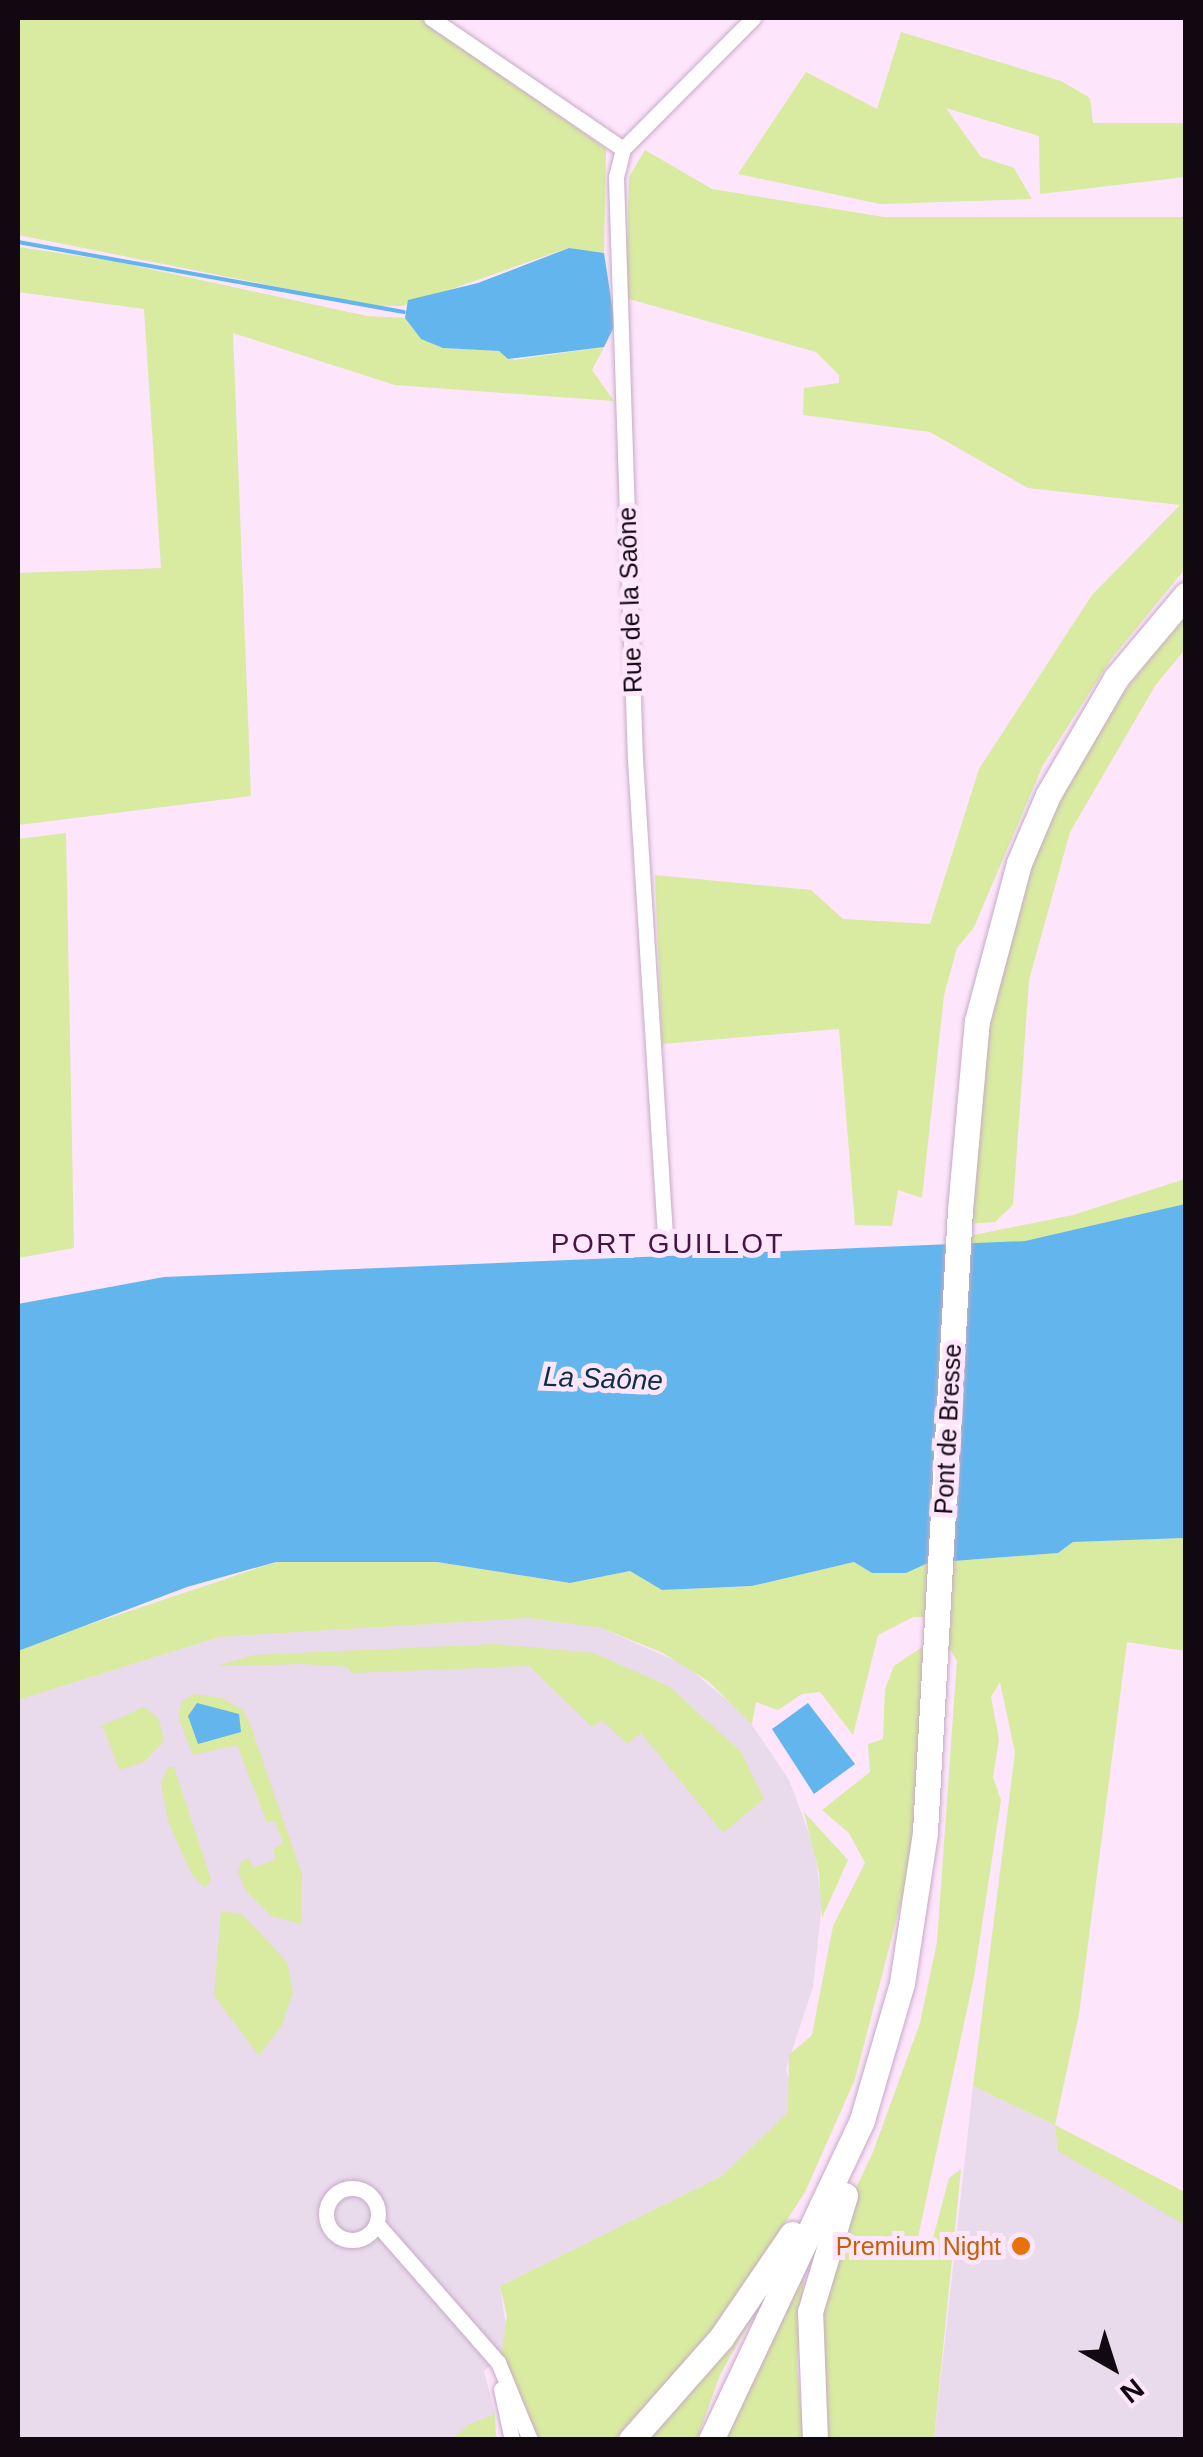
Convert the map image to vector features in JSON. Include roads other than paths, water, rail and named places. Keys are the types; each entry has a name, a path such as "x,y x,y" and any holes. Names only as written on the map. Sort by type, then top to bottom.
{"main road":[{"name":"Pont de Bresse","path":"902,1982 926,1832 960,1210 977,1021 1019,863 1048,795 1106,695 1186,595"},
{"path":"815,2440 808,2363 814,2292 862,2152 902,1982"},
{"path":"631,2440 721,2338 786,2244 844,2133 902,1982"},
{"path":"711,2440 845,2160 887,2050"}],"street":[{"path":"431,18 623,149 753,18"},
{"name":"Rue de la Saône","path":"623,149 616,177 635,760 665,1236"},
{"path":"377,2224 486,2348 504,2375 530,2440"},
{"path":"486,2348 512,2440"}],"water":[{"path":"569,248 604,253 615,325 604,347 508,359 499,351 443,348 421,339 405,318 408,300 478,283"},
{"name":"La Saône","path":"1185,1204 1185,1538 1073,1542 1058,1553 928,1563 906,1573 872,1573 854,1562 752,1586 662,1590 630,1571 570,1583 437,1562 276,1562 187,1587 18,1651 18,1304 164,1277 1025,1241"},
{"path":"197,1703 239,1714 241,1732 198,1744 188,1716"},
{"path":"808,1703 855,1764 814,1794 772,1729"}],"waterway":[{"path":"18,242 404,312"}],"place":[{"name":"Premium Night","path":"1021,2246"}],"district":[{"name":"PORT GUILLOT","path":"668,1244"}]}
